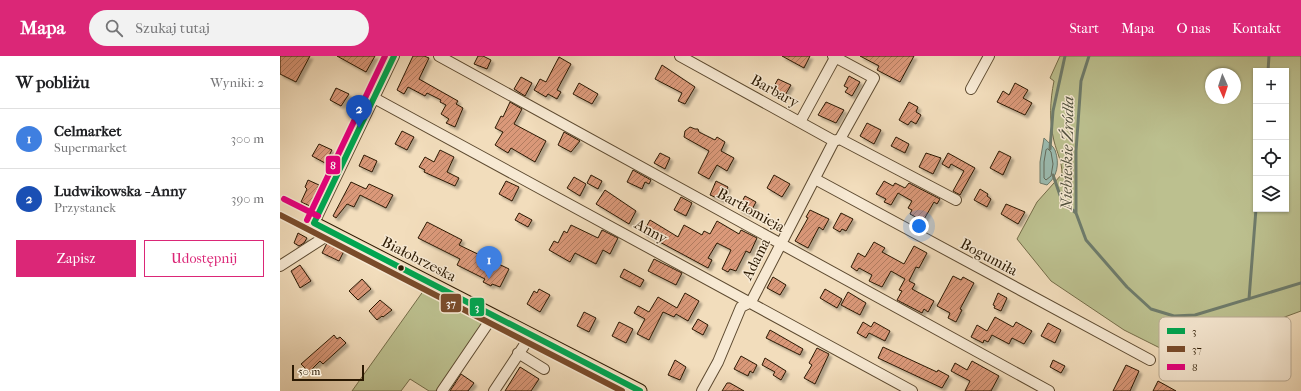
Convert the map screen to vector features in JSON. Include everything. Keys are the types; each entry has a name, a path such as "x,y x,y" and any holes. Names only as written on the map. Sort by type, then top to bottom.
{"main road":[{"name":"Białobrzeska","path":"280,206 640,391"}],"street":[{"path":"314,224 394,56"},
{"name":"Bartłomieja","path":"438,56 1049,391"},
{"name":"Barbary","path":"680,56 800,122 956,200"},
{"path":"800,122 835,56"},
{"name":"Adama","path":"702,391 721,355 741,307 751,302 780,243 815,179 874,78 835,56"},
{"path":"971,89 989,56"},
{"name":"Anny","path":"374,98 912,391"},
{"name":"Bogumiła","path":"815,179 1150,360"},
{"path":"280,266 325,237 330,232"},
{"path":"442,391 493,316"},
{"path":"494,391 531,335"},
{"path":"518,353 544,369"}],"green space":[{"path":"1060,56 1301,56 1301,311 1285,317 1159,317 1159,348 1124,330 1051,281 1017,239 1037,202 1062,174 1051,126 1054,81 1050,78"},
{"path":"424,290 486,322 436,391 429,391 410,379 401,391 352,391"}],"water":[{"path":"1044,138 1054,148 1057,155 1057,170 1047,185 1040,183 1040,162"}],"building":[{"path":"280,56 310,56 296,82 280,74"},
{"path":"337,56 375,56 366,72"},
{"path":"413,56 424,56 429,58 419,79 458,101 456,104 463,108 455,127 446,123 449,119 441,114 446,105 440,102 441,100 427,93 425,96 408,87 404,94 397,90"},
{"path":"478,56 483,56 491,60 487,69 474,64"},
{"path":"782,56 810,56 804,68"},
{"path":"860,56 914,56 900,82 877,70 879,66"},
{"path":"559,57 571,64 557,90 561,92 557,99 548,94 546,97 534,90 540,79 546,82"},
{"path":"662,65 695,87 685,104 678,101 682,93 655,79"},
{"path":"849,76 860,82 852,96 845,92 848,88 844,86"},
{"path":"521,77 532,83 525,96 514,89"},
{"path":"778,79 791,85 784,97 772,90"},
{"path":"579,83 598,94 592,104 573,94"},
{"path":"1015,83 1028,90 1023,98 1032,103 1025,115 997,102 1003,91 1009,95"},
{"path":"336,88 349,94 341,106 330,100"},
{"path":"510,102 522,109 514,124 546,141 535,162 511,148 508,153 495,145 503,132 495,128 501,116 503,117"},
{"path":"826,102 844,110 836,123 818,115"},
{"path":"909,102 918,107 916,112 921,115 916,124 911,121 908,125 899,120"},
{"path":"867,123 881,130 874,144 860,136"},
{"path":"690,127 698,129 699,132 715,140 717,137 725,142 721,151 734,158 727,171 717,165 709,179 698,173 709,151 684,137 685,131"},
{"path":"402,131 414,137 407,150 395,144"},
{"path":"564,132 580,141 571,152 558,145"},
{"path":"896,137 909,144 905,153 891,146"},
{"path":"319,144 332,150 325,163 312,156"},
{"path":"440,150 454,157 447,172 459,178 455,186 424,172 425,170 419,167 425,157 434,162"},
{"path":"999,151 1011,157 1003,175 990,168"},
{"path":"660,153 670,158 665,169 654,163"},
{"path":"926,153 941,158 933,174 919,167"},
{"path":"948,153 975,168 960,195 953,191 964,171 951,164 949,168 942,164"},
{"path":"364,155 377,161 372,172 359,166"},
{"path":"633,170 651,180 649,184 645,182 642,189 627,182"},
{"path":"591,175 602,181 598,189 587,183"},
{"path":"774,175 790,184 782,197 767,188"},
{"path":"574,177 586,184 580,196 567,188"},
{"path":"308,180 319,185 310,206 301,202 307,189 305,187"},
{"path":"506,181 519,187 512,201 499,194"},
{"path":"716,181 728,187 722,200 710,195"},
{"path":"884,181 893,186 895,183 905,188 909,183 940,199 937,204 934,202 923,221 910,214 912,210 908,208 912,201 898,193 891,205 884,202 886,199 876,194"},
{"path":"351,182 366,189 369,184 393,195 386,208 360,195 354,207 347,204 336,218 333,216"},
{"path":"980,189 988,194 987,196 991,199 987,207 974,200"},
{"path":"605,190 636,211 629,224 596,204"},
{"path":"745,196 756,202 749,215 738,209"},
{"path":"681,197 692,203 686,216 674,210"},
{"path":"1006,204 1025,212 1018,224 1001,214"},
{"path":"810,210 829,219 823,230 819,227 808,248 795,241 808,218 806,217"},
{"path":"519,213 532,220 528,227 515,220"},
{"path":"841,213 853,219 846,231 842,229 840,232 833,228"},
{"path":"650,220 678,237 684,225 702,235 704,231 710,234 717,221 739,234 741,230 757,238 750,253 746,251 736,271 730,269 728,272 722,269 731,250 717,243 708,258 712,260 708,268 643,233"},
{"path":"427,222 462,240 459,245 509,269 500,287 492,284 491,286 483,282 485,279 457,265 460,259 418,238"},
{"path":"571,225 598,238 602,230 618,238 610,254 603,250 596,264 575,253 570,262 549,250 554,241 558,243 564,231 567,233"},
{"path":"298,233 307,238 304,243 299,246 294,243"},
{"path":"874,242 885,248 882,252 904,264 914,246 927,253 919,268 916,267 909,281 915,284 912,289 934,301 928,312 924,309 922,313 897,300 902,291 899,290 905,279 891,271 882,287 869,281 872,275 859,268 857,271 851,267 858,253 865,257"},
{"path":"327,243 344,251 339,261 322,253"},
{"path":"654,259 682,273 676,285 648,271"},
{"path":"300,265 311,281 300,288 291,271"},
{"path":"624,269 644,280 640,287 620,277"},
{"path":"953,276 961,280 963,277 974,283 960,309 962,310 956,322 948,318 950,313 937,306"},
{"path":"773,277 786,285 780,295 767,288"},
{"path":"362,279 371,289 358,300 349,291"},
{"path":"539,289 550,295 540,312 527,304 534,291 537,293"},
{"path":"825,289 842,299 837,308 820,298"},
{"path":"848,292 866,303 860,315 841,305"},
{"path":"685,293 699,301 688,321 676,314 674,317 663,312 649,340 637,334 645,319 634,313 638,306 649,312 658,297 677,308"},
{"path":"998,293 1007,298 1001,311 994,308 995,306 993,305"},
{"path":"380,300 392,310 377,320 369,311"},
{"path":"584,312 596,318 589,332 577,326"},
{"path":"995,317 1013,327 1016,322 1032,331 1024,344 1012,338 1009,344 992,335 988,342 984,340 983,343 971,337 977,325 987,331"},
{"path":"698,319 708,325 703,335 692,329"},
{"path":"619,322 633,329 626,343 612,336"},
{"path":"863,322 871,327 874,322 890,331 885,341 869,333 866,338 857,333"},
{"path":"1048,323 1061,330 1055,343 1041,336"},
{"path":"770,330 803,349 800,355 766,338"},
{"path":"334,335 337,339 340,337 346,343 323,364 320,361 309,372 301,364"},
{"path":"883,347 949,376 942,388 878,358"},
{"path":"817,348 829,354 815,384 804,378 812,365 809,363"},
{"path":"741,356 757,365 753,373 750,371 748,376 734,369"},
{"path":"765,358 786,371 781,380 773,375 775,372 762,365"},
{"path":"675,360 686,367 680,380 668,375"},
{"path":"1053,360 1065,366 1061,373 1050,367"},
{"path":"972,361 999,376 991,391 965,391 970,381 951,371 955,363 967,370"},
{"path":"1126,365 1139,371 1130,391 1113,391"},
{"path":"520,367 539,379 531,391 505,391"},
{"path":"461,374 474,383 468,391 450,391"},
{"path":"1158,381 1176,391 1153,391"},
{"path":"727,383 730,383 744,391 722,391"}],"waterway":[{"path":"1050,149 1053,111 1065,56"},
{"name":"Niebieskie Źródła","path":"1089,56 1081,81 1076,151 1076,213 1086,240 1127,287 1151,309 1174,316 1195,315 1301,283"},
{"path":"1268,68 1269,56"},
{"path":"1053,175 1062,201 1076,213"},
{"path":"1249,299 1256,212"}],"transit line":[{"name":"8","path":"307,220 385,56"},
{"name":"3","path":"314,223 394,56"},
{"name":"8","path":"284,199 318,216"},
{"name":"37","path":"280,215 622,391"},
{"name":"3","path":"314,223 640,391"}],"place":[{"name":"Ludwikowska - Anny","path":"359,128"},
{"name":"Celmarket","path":"489,279"}]}
